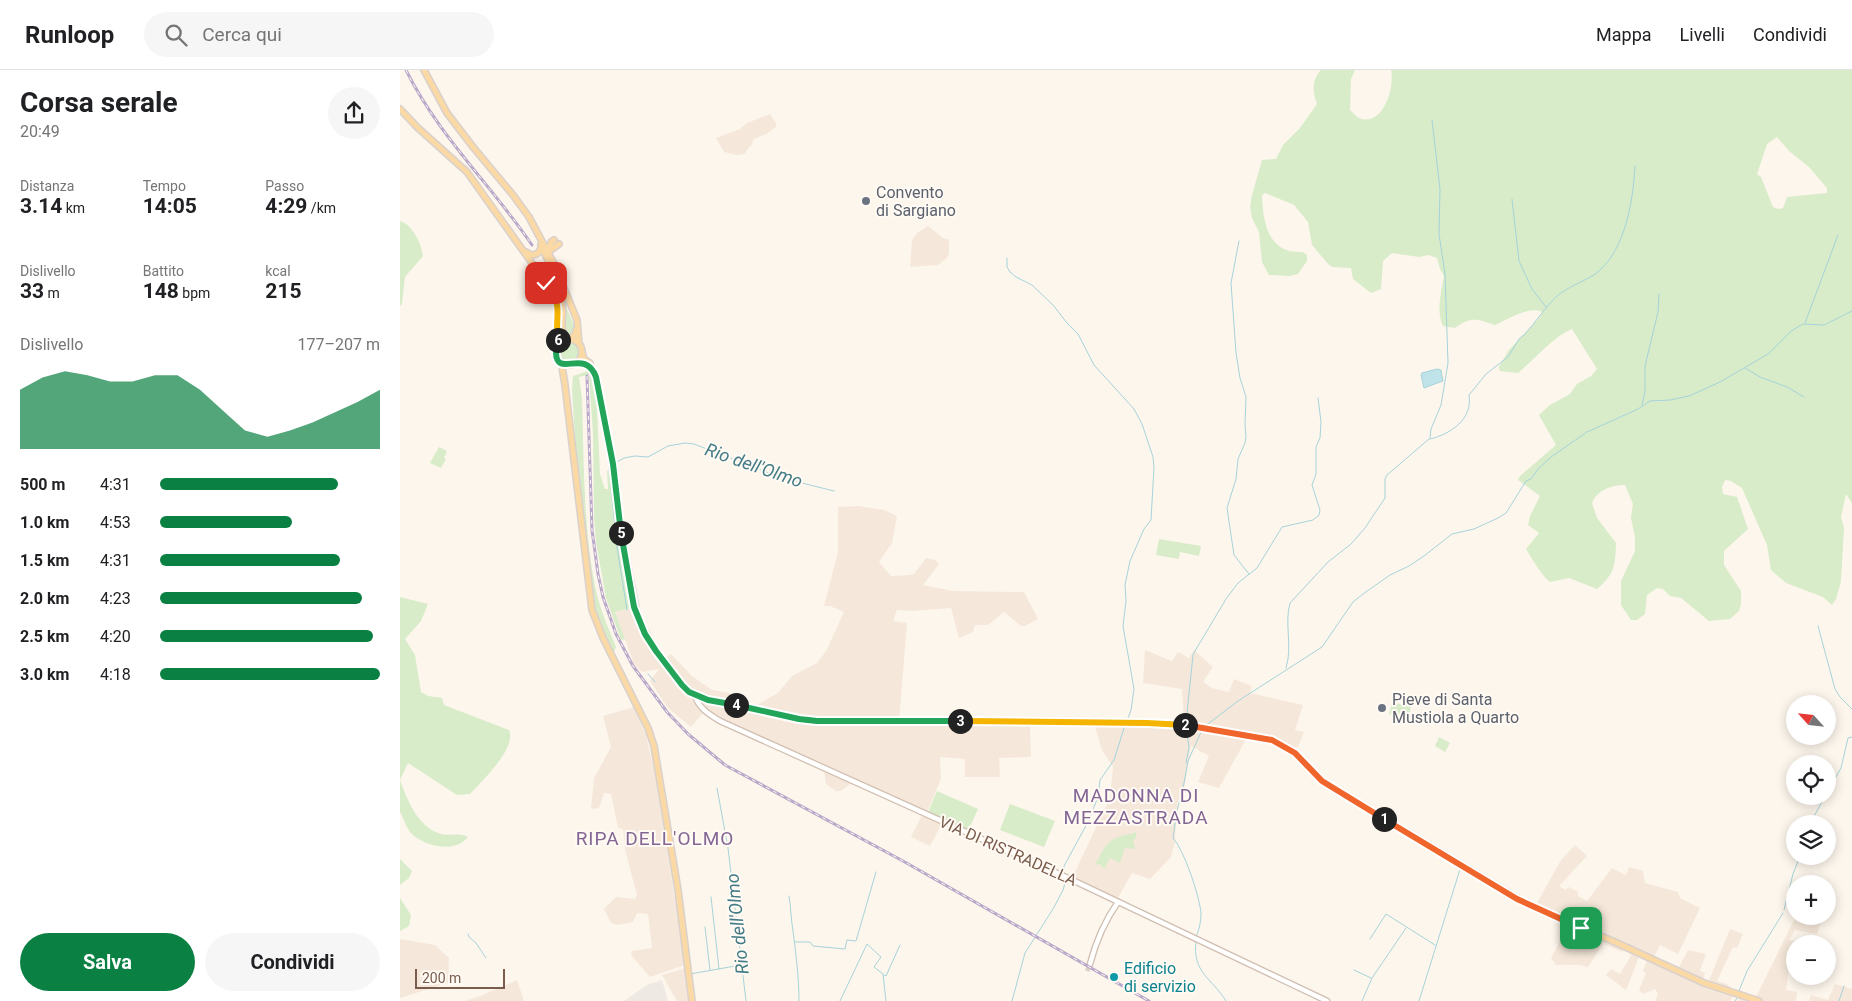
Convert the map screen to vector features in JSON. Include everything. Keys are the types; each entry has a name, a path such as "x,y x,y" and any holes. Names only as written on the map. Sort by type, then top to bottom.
{"main road":[{"path":"424,70 447,113 513,194 548,252 577,320 579,344 583,357 593,365 599,376 612,446 612,458"},
{"path":"400,109 467,172 556,300 559,312 556,329 558,346 556,354 562,367 566,385 592,610 603,638 648,728 654,746 678,890 692,1001"},
{"path":"529,218 559,286"},
{"path":"529,218 539,228 546,240 553,241 548,252 548,258 576,326 575,335 558,346"},
{"path":"523,251 531,255 539,252 541,246 539,239"},
{"path":"548,252 559,244"},
{"path":"523,251 558,294 563,309 562,331 568,339 579,344"},
{"path":"566,385 567,370 574,364 582,352"},
{"path":"560,361 567,365 587,364 593,371 612,458 619,521 638,618 656,651 682,685 695,695 708,700 817,721 1153,723 1191,726 1272,740 1295,753 1322,781 1529,906 1617,943 1704,983 1759,1001"}],"street":[{"name":"VIA DI RISTRADELLA","path":"695,695 702,708 720,721 1118,902 1327,1001"},
{"path":"1090,964 1106,919 1118,902"}],"shaded area":[{"path":"770,114 776,123 776,127 754,139 745,154 737,155 724,152 716,138 740,129 747,123"},
{"path":"928,226 943,238 949,240 949,254 938,265 910,267 912,240 917,233"},
{"path":"859,506 884,510 897,516 892,543 879,562 891,576 914,574 926,558 935,560 939,564 923,585 953,591 1024,592 1038,619 1025,626 1021,626 1004,612 988,625 975,625 973,632 959,638 951,608 913,611 897,610 893,621 907,623 899,722 1030,726 1031,757 999,758 1000,777 965,777 965,759 940,757 941,779 927,812 944,820 930,846 911,837 922,815 855,785 850,784 841,791 836,791 826,784 824,770 797,756 722,724 703,713 691,727 668,708 650,681 659,669 642,672 634,664 615,612 631,608 649,644 661,661 671,654 692,676 712,690 730,693 729,702 755,706 778,693 792,676 817,663 826,651 844,612 830,606 824,606 838,552 838,507"},
{"path":"1145,650 1172,661 1178,652 1189,658 1194,650 1213,667 1203,682 1212,688 1229,692 1234,679 1252,686 1250,693 1303,705 1295,730 1304,732 1298,747 1295,748 1281,740 1250,732 1219,788 1198,782 1209,756 1191,746 1185,784 1178,801 1175,842 1171,857 1150,879 1132,873 1118,898 1072,878 1110,798 1113,767 1102,750 1095,726 1184,723 1182,689 1143,683"},
{"path":"634,707 646,735 655,775 684,965 650,977 631,955 632,951 652,948 648,914 637,913 633,922 618,925 611,923 604,909 616,897 635,899 637,895 625,850 623,829 618,828 611,794 604,793 599,808 591,809 594,778 611,747 603,716"},
{"path":"1575,845 1587,856 1559,886 1565,890 1569,887 1578,892 1578,896 1587,901 1612,868 1626,875 1629,867 1643,871 1645,883 1678,892 1680,898 1700,908 1678,954 1660,945 1654,957 1678,969 1688,950 1706,954 1700,971 1705,973 1703,980 1708,983 1730,929 1743,934 1737,948 1733,947 1717,981 1727,984 1733,990 1756,997 1786,936 1786,990 1797,992 1796,1001 1738,1001 1739,998 1733,996 1730,1001 1655,1001 1658,994 1655,989 1643,994 1639,990 1646,973 1643,971 1647,961 1639,957 1626,990 1606,975 1611,969 1620,974 1632,954 1603,944 1588,967 1556,965 1551,958 1572,919 1537,903 1561,860"},
{"path":"1792,925 1820,925 1817,934 1795,930 1792,935 1787,935"},
{"path":"400,939 435,945 449,958 448,983 400,998"},
{"path":"686,968 690,1001 677,1001 662,975"},
{"path":"517,980 524,1001 465,1001 480,996"},
{"path":"662,980 668,1001 624,1001 647,985"},
{"path":"1836,984 1852,989 1852,1001 1809,1001 1811,995 1828,1000"}],"green space":[{"path":"1321,70 1355,70 1351,79 1350,110 1358,117 1367,120 1381,112 1386,104 1391,86 1391,70 1852,70 1852,503 1846,494 1841,517 1844,528 1841,581 1836,599 1832,605 1823,597 1786,583 1771,570 1767,545 1742,488 1731,481 1725,480 1722,487 1723,494 1737,497 1748,529 1724,551 1724,565 1741,591 1739,611 1730,619 1709,621 1681,598 1670,596 1663,589 1657,588 1647,595 1645,614 1637,620 1631,620 1621,605 1621,581 1635,551 1635,537 1631,518 1633,504 1625,485 1606,489 1594,498 1592,503 1597,518 1616,543 1613,569 1603,584 1597,589 1569,578 1550,582 1547,579 1526,549 1539,533 1528,525 1530,516 1540,496 1518,480 1520,476 1556,445 1539,415 1550,405 1570,394 1577,384 1591,376 1597,369 1572,329 1551,342 1518,373 1500,371 1499,367 1508,351 1540,317 1542,312 1532,310 1495,325 1483,321 1470,320 1455,328 1443,326 1439,308 1444,276 1437,258 1429,255 1419,257 1392,253 1383,261 1381,289 1371,293 1353,279 1351,268 1332,267 1329,265 1312,245 1308,222 1294,205 1265,193 1262,195 1264,216 1270,235 1282,248 1303,252 1307,255 1307,261 1298,274 1290,276 1269,275 1262,262 1259,232 1252,218 1250,207 1262,160 1276,159 1283,145 1300,128 1317,104 1314,86","holes":["1777,137 1789,151 1809,167 1827,188 1827,193 1787,197 1783,208 1778,209 1773,207 1761,177 1757,174 1767,144"]},
{"path":"400,221 409,226 416,235 423,256 405,277 402,304 400,306"},
{"path":"546,268 552,275 574,325 574,333 568,337 565,335 564,313 552,285 553,280 543,271"},
{"path":"569,342 576,345 579,352 576,359 569,362 562,359 559,352 562,345"},
{"path":"588,371 592,374 596,387 600,474 605,489 608,489 607,471 610,470 616,521 631,608 615,612 625,639 621,640 606,598 596,542 593,434 589,375 579,377 582,398 588,540 595,586 604,617 616,647 614,652 606,642 592,595 577,469 572,389 573,376"},
{"path":"439,447 447,451 444,458 446,459 441,468 430,463"},
{"path":"1159,539 1201,546 1199,556 1180,552 1179,559 1156,555"},
{"path":"400,597 428,604 421,621 405,639 415,655 421,692 428,696 442,698 444,705 509,730 508,746 503,755 490,773 470,794 457,795 408,763 400,780"},
{"path":"1392,702 1411,707 1408,719 1389,714"},
{"path":"1439,737 1450,743 1445,752 1435,746"},
{"path":"400,780 414,811 424,824 438,833 468,837 456,845 442,847 427,843 414,836 400,812"},
{"path":"937,791 978,809 968,831 928,812"},
{"path":"1010,804 1055,821 1044,847 1000,830"},
{"path":"1136,832 1136,838 1133,841 1135,849 1125,848 1120,863 1110,858 1104,869 1100,864 1095,865 1110,841"},
{"path":"400,859 412,871 409,878 400,885"},
{"path":"400,898 411,915 409,926 400,931"}],"water":[{"path":"1437,369 1441,370 1443,381 1424,388 1422,373"}],"waterway":[{"path":"1430,438 1431,429 1441,405 1448,363 1445,274 1439,234 1440,189 1432,120"},
{"path":"1430,439 1446,433 1459,424 1468,411 1469,395 1486,374 1508,357 1519,339 1557,296 1594,275 1605,265 1613,254 1625,226 1632,195 1635,166"},
{"path":"1512,199 1519,261 1532,289 1546,307"},
{"path":"1805,323 1838,235"},
{"path":"1239,241 1231,283 1236,353 1240,378 1246,397 1246,436 1238,459 1236,479 1227,508 1234,555 1249,574"},
{"path":"1007,258 1007,267 1010,272 1032,285 1053,305 1078,334 1094,365 1134,409 1142,424 1153,457 1151,520 1144,529 1130,561 1125,585 1126,601 1123,626 1134,689 1131,710 1127,721"},
{"path":"1642,405 1645,391 1645,366 1658,312 1659,294"},
{"path":"1204,727 1238,701 1322,647 1353,602 1363,594 1390,575 1424,556 1452,534 1474,529 1506,513 1526,481 1531,479 1538,469 1551,457 1587,432 1638,409 1650,401 1670,400 1689,396 1720,382 1768,354 1791,331 1803,324 1824,325 1852,311"},
{"path":"1745,368 1804,397"},
{"path":"1186,723 1193,655 1226,599 1238,583 1257,568 1282,527 1313,520 1319,515 1320,510 1312,485 1316,474 1316,447 1320,438 1321,422 1318,398"},
{"path":"1286,668 1289,652 1288,611 1290,603 1328,562 1351,544 1365,528 1385,498 1385,479 1387,475 1429,439"},
{"name":"Rio dell'Olmo","path":"617,462 624,458 635,456 648,457 668,446 685,443 694,444 782,478 834,491"},
{"name":"Rio dell'Olmo","path":"609,467 617,547 627,610"},
{"path":"1818,626 1835,689 1852,709"},
{"name":"Rio dell'Olmo","path":"648,674 655,682"},
{"path":"1064,873 1064,866 1088,822 1098,797 1100,780 1114,760 1125,725"},
{"path":"1186,727 1189,747 1186,763"},
{"path":"1196,937 1201,917 1198,897 1191,874 1173,838 1188,761 1202,730"},
{"path":"1836,777 1841,768 1848,738 1852,737"},
{"name":"Rio dell'Olmo","path":"717,788 728,848 746,1001"},
{"path":"1815,815 1820,805"},
{"path":"1784,910 1796,865"},
{"path":"1419,1001 1461,866"},
{"path":"795,942 810,942 813,946 845,949 847,940 856,941 876,872"},
{"path":"1012,1001 1025,953 1053,909 1066,880"},
{"path":"789,896 799,1001"},
{"path":"711,897 719,969"},
{"path":"1739,991 1747,971 1783,913"},
{"path":"1370,939 1386,914 1435,945"},
{"path":"705,927 710,970"},
{"path":"1362,1001 1372,978 1406,928"},
{"path":"468,934 486,958"},
{"path":"1196,941 1197,961 1200,968 1226,1001"},
{"path":"840,1001 867,944 881,957 874,967 883,974 886,1001"},
{"path":"884,975 886,976 900,945"},
{"path":"690,974 741,965"},
{"path":"1354,970 1371,978"},
{"path":"1839,1001 1844,986"},
{"path":"1735,1001 1738,997"}],"tunnel":[{"path":"1087,971 1090,964"}],"railway":[{"path":"406,70 419,94 449,138 532,245"},
{"path":"587,376 592,530 603,597 616,634 633,666 667,712 688,734 725,765 903,861 1149,1001"}],"place":[{"name":"Convento di Sargiano","path":"866,201"},
{"name":"Pieve di Santa Mustiola a Quarto","path":"1382,708"},
{"name":"Edificio di servizio","path":"1114,977"}],"district":[{"name":"MADONNA DI MEZZASTRADA","path":"1136,806"},
{"name":"RIPA DELL'OLMO","path":"655,838"}],"route":[{"path":"546,283 555,296 559,312 556,329 558,341 557,358 567,365 581,362 587,364 593,371 598,387 612,458 619,521 634,607 645,634 656,651 689,692 708,700 817,721 1173,724 1220,730 1272,740 1295,753 1308,769 1322,781 1403,831 1529,906 1581,928"}]}
